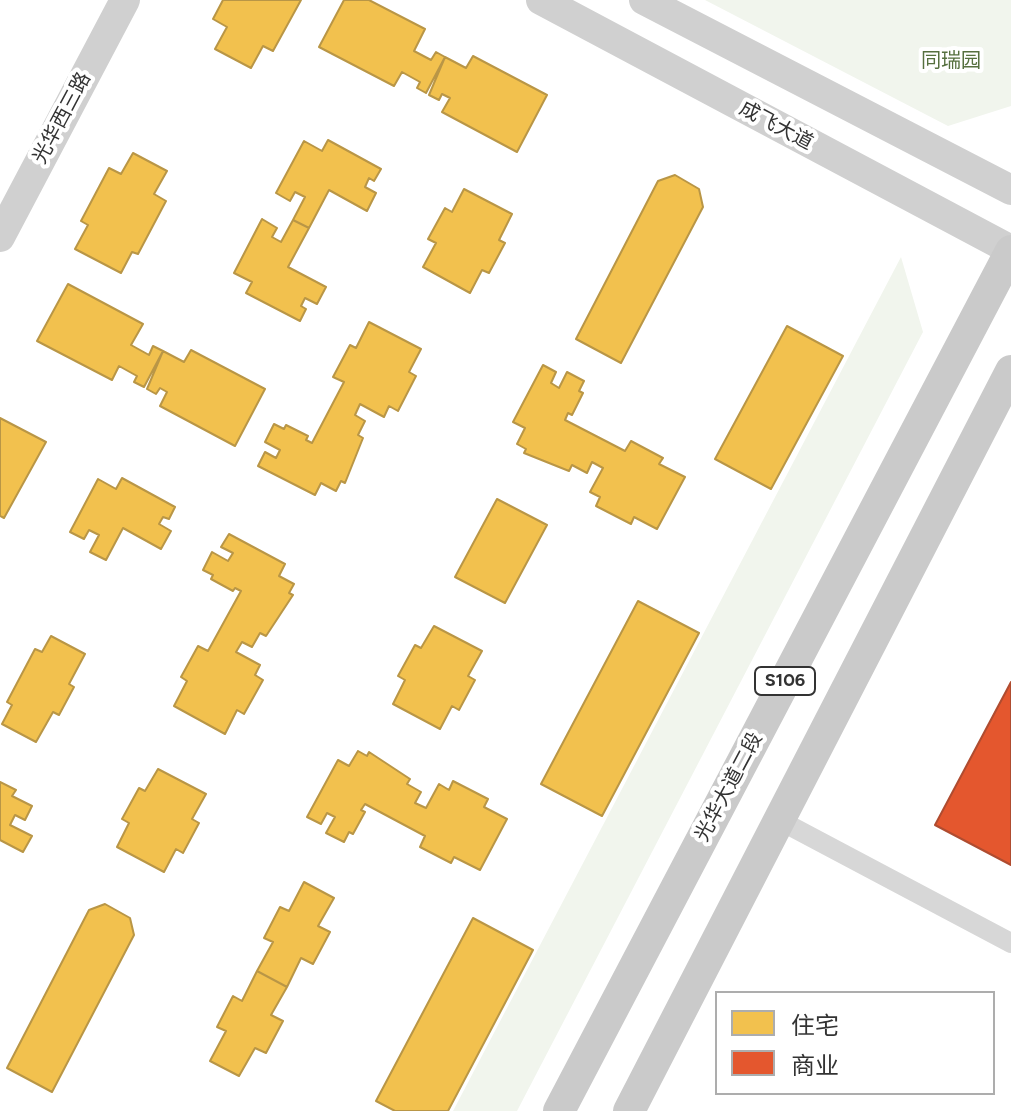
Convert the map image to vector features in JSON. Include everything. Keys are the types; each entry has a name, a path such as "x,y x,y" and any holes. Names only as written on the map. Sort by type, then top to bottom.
{"main road":[{"name":"光华西三路","path":"0,237 125,0"},
{"name":"成飞大道","path":"541,0 1011,251"},
{"path":"644,0 1011,190"},
{"name":"光华大道二段","path":"559,1111 1011,251"},
{"name":"S106","path":"629,1111 1011,371"}],"street":[{"path":"779,820 1011,943"}],"green space":[{"name":"同瑞园","path":"705,0 1011,0 1011,106 948,126"},
{"path":"901,257 923,332 517,1111 453,1111"}],"building: 住宅":[{"path":"223,0 301,0 273,51 263,46 251,68 215,49 227,27 213,19"},
{"path":"344,0 369,0 425,29 414,51 431,60 436,52 445,57 426,93 417,88 420,82 402,72 394,86 319,47"},
{"path":"473,56 547,95 517,152 442,112 450,98 442,94 439,100 429,95 445,57 466,68"},
{"path":"328,140 381,169 374,181 369,178 365,187 376,193 367,211 329,190 309,228 293,220 305,197 295,192 290,201 276,193 304,141 322,151"},
{"path":"133,153 167,171 154,194 166,201 138,254 132,252 121,273 75,249 88,225 81,221 109,168 121,174"},
{"path":"675,175 699,189 703,207 621,363 576,339 658,181"},
{"path":"464,189 512,214 499,240 505,243 489,273 482,270 470,293 423,267 436,243 428,239 445,208 452,212"},
{"path":"262,219 277,228 272,237 281,242 293,220 309,228 288,267 326,287 317,304 305,298 301,306 306,309 300,321 246,293 252,282 234,273"},
{"path":"68,284 143,324 131,345 149,355 153,346 163,351 144,387 134,382 137,376 119,366 112,380 37,341"},
{"path":"369,322 421,349 409,372 416,376 398,411 389,406 384,417 360,404 355,415 365,421 358,435 363,438 345,483 341,481 336,491 321,483 315,495 258,466 265,452 276,458 280,450 265,442 274,424 284,429 286,425 308,436 306,440 312,443 344,382 333,377 350,345 356,348"},
{"path":"787,326 843,356 771,489 715,459"},
{"path":"191,350 265,389 235,446 160,406 167,392 160,388 156,394 147,389 163,351 184,362"},
{"path":"543,365 556,372 551,383 559,388 567,372 584,381 579,391 583,393 572,415 568,413 565,420 625,451 631,441 663,458 659,464 685,477 657,529 634,517 631,524 596,506 600,497 590,492 603,468 592,462 587,473 572,465 569,471 524,453 526,449 517,444 525,428 513,422"},
{"path":"0,418 46,442 4,518 0,516"},
{"path":"122,478 175,507 169,519 163,517 159,524 171,531 161,549 123,528 106,560 90,552 99,535 89,530 84,539 70,532 98,479 116,489"},
{"path":"497,499 547,525 505,603 455,577"},
{"path":"229,534 285,564 279,576 294,584 289,593 293,595 266,636 260,633 252,647 242,642 236,652 260,665 255,675 263,680 244,714 237,710 225,734 174,706 187,681 181,677 198,646 208,651 241,591 235,588 233,591 211,579 213,575 203,570 212,552 228,561 233,553 221,547"},
{"path":"638,601 699,633 602,816 541,784"},
{"path":"434,626 482,651 468,676 475,680 459,710 452,706 440,729 393,704 405,680 398,676 415,645 421,648"},
{"path":"51,636 85,654 69,684 74,687 59,715 53,712 36,742 2,724 12,705 7,702 35,649 42,652"},
{"path":"358,751 367,756 369,752 410,779 407,784 421,792 415,803 426,808 439,784 449,790 453,781 488,799 484,807 507,819 480,870 454,857 451,863 420,847 425,836 365,804 361,810 365,812 353,834 349,832 344,842 326,833 335,817 327,813 321,824 307,817 338,760 349,766"},
{"path":"158,769 206,794 192,819 199,823 183,853 176,849 164,872 117,847 129,823 122,819 139,788 145,791"},
{"path":"0,782 16,790 12,796 32,806 25,820 15,815 10,825 32,836 23,852 0,840"},
{"path":"304,882 334,898 318,926 330,932 313,964 301,958 287,987 257,971 273,942 264,938 280,907 289,911"},
{"path":"105,904 130,918 134,935 52,1092 7,1068 89,910"},
{"path":"473,918 533,950 448,1111 395,1111 376,1101"},
{"path":"257,971 287,987 271,1015 283,1021 266,1053 255,1048 239,1076 210,1061 226,1031 217,1027 233,996 242,1001"}],"building: 商业":[{"path":"1011,682 1011,865 935,825"}]}
